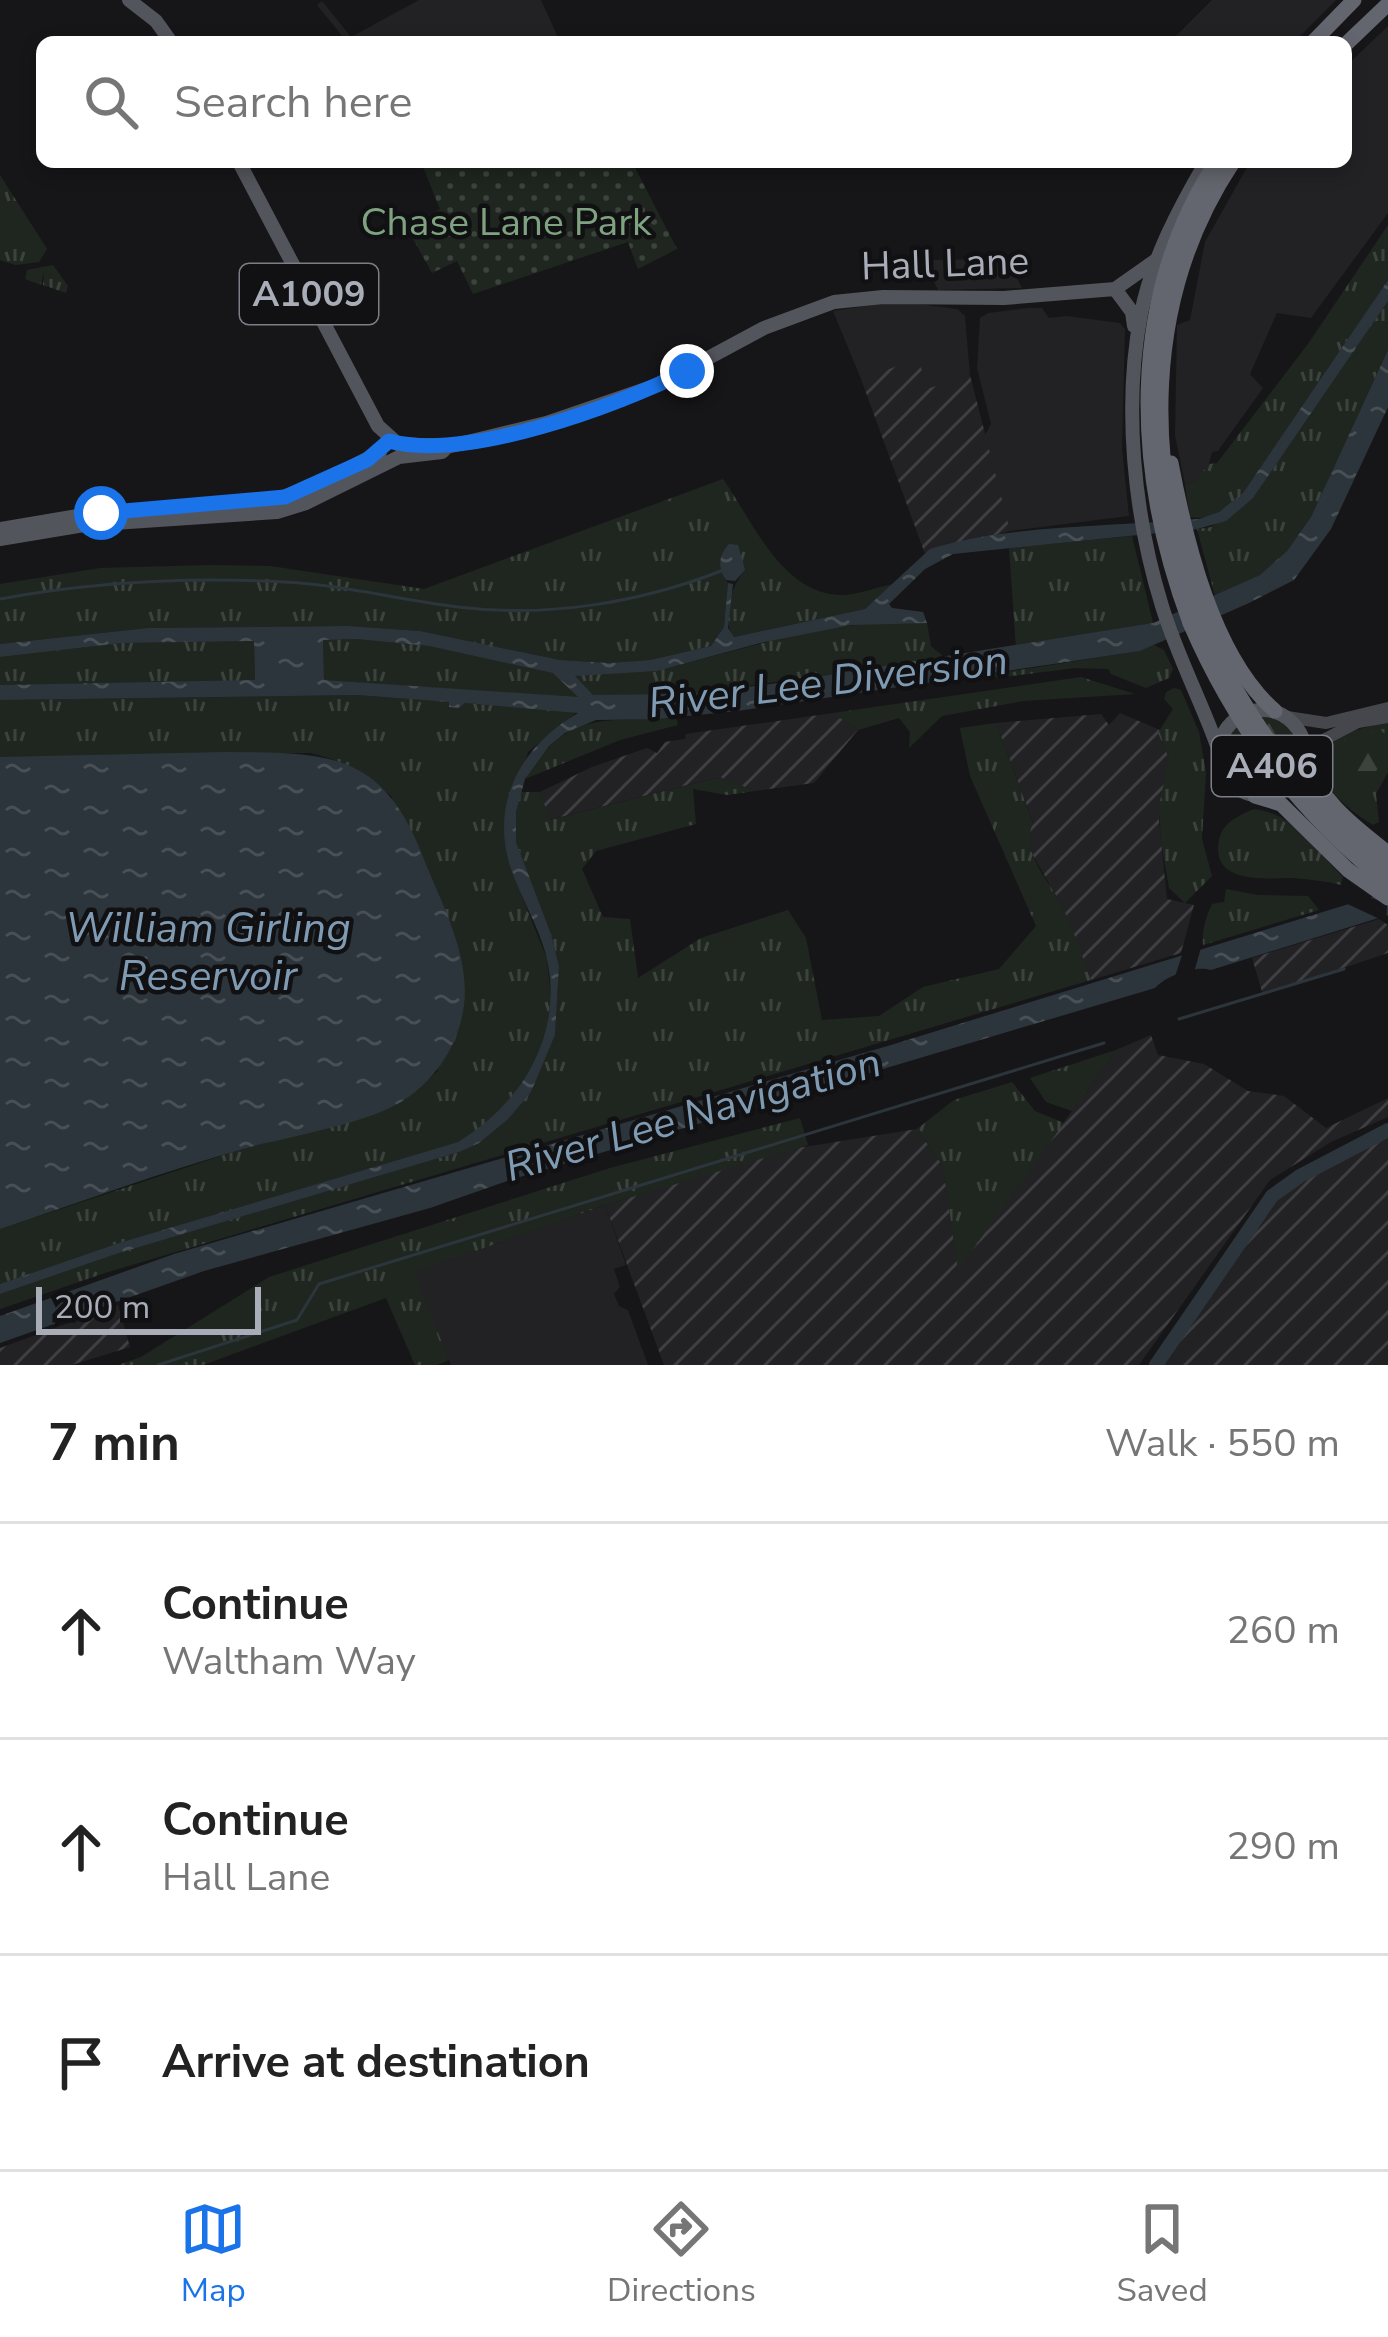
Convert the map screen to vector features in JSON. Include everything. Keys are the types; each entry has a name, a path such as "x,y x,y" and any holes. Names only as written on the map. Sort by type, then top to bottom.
{"highway":[{"path":"1319,36 1358,0"},
{"path":"1329,36 1358,0"},
{"path":"1348,36 1376,0"},
{"path":"1351,36 1388,4"},
{"name":"A406","path":"1213,168 1183,224 1160,293 1147,390 1160,526 1182,602 1222,689 1292,791 1379,885"},
{"name":"A406","path":"1230,168 1196,229 1173,298 1154,465 1186,574 1224,666 1255,721 1296,776 1388,868"},
{"name":"A406","path":"1154,465 1229,649 1253,691 1281,714"},
{"path":"1306,752 1322,791 1388,853"},
{"path":"1255,796 1281,804 1348,870 1379,885 1388,898"}],"main road":[{"path":"129,0 167,36"},
{"name":"A1009","path":"241,168 390,451"},
{"path":"1135,349 1162,251 1203,168"},
{"path":"1162,251 1117,287 1132,312 1135,388 1154,465 1147,548 1176,646 1202,702 1225,776 1235,787 1255,796 1286,790 1302,772 1303,737 1281,714 1256,710 1222,717 1202,702"},
{"name":"Hall Lane","path":"102,518 192,513 285,497 390,451 423,456 546,423 660,384 764,328 834,302 883,297 1004,298 1140,286 1149,294"},
{"path":"1135,388 1149,294"},
{"path":"0,529 102,518"},
{"path":"0,539 102,518"},
{"path":"1219,752 1225,731 1241,715"}],"street":[{"path":"1281,714 1326,723 1388,712"},
{"path":"1306,752 1358,722 1388,712"}],"shaded area":[{"path":"419,0 541,0 557,36 353,36"},
{"path":"1212,0 1336,0 1300,36 1176,36"},
{"path":"322,1 350,36 342,36 317,5"},
{"path":"1388,26 1388,213 1311,318 1277,313 1250,374 1263,388 1218,451 1212,452 1209,464 1185,485 1175,435 1177,325 1190,320 1205,242 1247,168 1352,168 1352,60"},
{"path":"1007,259 1022,288 938,290 923,260"},
{"path":"897,301 957,309 965,316 970,375 930,389 917,360 861,379 833,311"},
{"path":"1042,308 1049,318 1120,323 1125,329 1122,449 1129,516 1010,531 984,437 991,424 977,368 980,318"},
{"path":"917,359 930,388 970,375 1010,531 925,554 861,379"},
{"path":"833,713 858,730 814,783 755,791 719,777 549,820 540,792 592,767 647,748 657,753 665,742 685,739 686,734"},
{"path":"1120,713 1160,730 1169,758 1159,820 1167,899 1194,905 1181,953 1091,980 1062,906 1031,852 1028,835 1033,822 996,723 1101,714 1109,725"},
{"path":"1379,919 1388,925 1388,953 1263,995 1252,958"},
{"path":"1151,1035 1158,1055 1204,1064 1248,1091 1284,1096 1326,1128 1388,1098 1388,1117 1331,1142 1270,1180 1139,1365 664,1365 605,1205 785,1150 917,1129 943,1166 958,1268 1116,1050"},
{"path":"1388,1133 1388,1365 1160,1365 1286,1185"},
{"path":"605,1205 626,1265 614,1269 620,1287 614,1294 619,1306 628,1310 648,1365 451,1365 413,1273"},
{"path":"118,1305 130,1347 72,1365 0,1365 0,1348"}],"green space":[{"name":"Chase Lane Park","path":"423,168 635,168 677,249 638,269 628,242 473,294 457,261 432,273 407,228 440,209"},
{"path":"0,175 47,249 39,262 15,265 0,260"},
{"path":"1388,225 1388,280 1243,493 1219,512 1190,517 1185,485 1209,464 1217,463 1308,344"},
{"path":"53,265 68,286 66,293 43,285 44,270 41,285 25,279 27,270"},
{"path":"1388,301 1388,350 1311,517 1287,551 1260,575 1215,596 1197,529 1211,527 1253,498"},
{"path":"723,479 772,554 805,584 825,593 847,595 893,584 865,609 733,637 728,621 730,602 745,570 724,578 728,583 724,627 711,646 649,660 609,663 560,660 420,631 348,626 148,628 0,644 0,584 100,568 211,565 270,566 424,589"},
{"path":"1132,536 1153,623 1016,648 1009,548"},
{"path":"887,621 927,623 931,646 945,658 689,694 613,698 593,695 574,675 657,671 808,631"},
{"path":"323,640 429,646 554,673 579,698 324,680"},
{"path":"254,641 255,681 0,685 0,657 122,643"},
{"path":"1154,645 1164,650 1173,669 1169,678 1146,688 1108,669 1075,668 997,678 993,674 1140,651"},
{"path":"1081,677 1135,694 1023,701 942,716 909,748 910,732 899,718 858,730 833,713"},
{"path":"1181,690 1199,732 1206,773 1202,839 1212,876 1185,903 1169,888 1159,806 1169,758 1158,733 1173,709 1164,699 1166,692"},
{"path":"357,695 450,702 449,707 459,708 465,703 577,712 528,752 504,826 511,869 547,959 551,999 537,1058 509,1102 483,1127 458,1142 119,1243 0,1284 0,1229 239,1150 385,1110 438,1071 392,797 383,789 354,769 310,753 0,757 0,700"},
{"path":"676,717 678,725 620,740 525,779 541,756 573,730 608,721"},
{"path":"1262,717 1288,727 1298,753 1288,779 1262,789 1236,779 1226,753 1236,727"},
{"path":"1388,721 1388,772 1376,794 1379,822 1373,825 1328,786 1318,754 1339,735"},
{"path":"996,723 1033,823 1033,856 1063,908 1091,980 105,1273 0,1309 0,1294 116,1254 459,1152 531,1092 555,1035 559,966 516,842 521,792 540,792 550,820 720,777 755,791 727,795 693,789 696,824 596,851 582,869 603,917 630,919 638,978 701,938 788,910 806,938 822,1020 879,1016 923,987 999,969 1036,926 970,776 960,728"},
{"path":"1377,728 1388,736 1385,758 1360,808 1323,769 1331,748 1351,737 1367,740"},
{"path":"1254,809 1282,818 1304,834 1343,877 1341,885 1243,876 1223,865 1221,834 1232,820"},
{"path":"1226,889 1308,896 1319,910 1203,945 1212,904 1224,902"},
{"path":"1116,1050 1072,1111 1046,1102 1030,1078"},
{"path":"1012,1082 1035,1111 1064,1123 958,1270 943,1166 917,1129 954,1100"},
{"path":"800,1118 808,1145 605,1205 414,1273 449,1360 437,1365 415,1365 386,1298 203,1365 118,1365 141,1357 269,1277 610,1168"}],"water":[{"name":"River Lee Diversion","path":"1388,280 1388,301 1253,498 1226,521 1197,529 953,554 925,569 889,604 923,612 927,623 851,625 657,671 575,676 593,695 689,694 1153,623 1260,575 1287,551 1311,517 1388,350 1388,407 1331,529 1294,580 1140,651 737,711 596,720 565,733 525,779 516,812 516,842 559,966 555,1035 531,1092 508,1119 479,1143 459,1152 116,1254 0,1294 0,1284 119,1243 458,1142 502,1107 534,1063 544,1038 550,984 543,944 505,845 508,799 526,759 578,713 465,703 459,708 449,707 449,702 357,695 0,700 0,685 255,680 254,641 122,643 0,657 0,644 148,628 348,626 420,631 560,660 650,660 711,646 724,627 728,583 733,584 728,628 734,637 865,609 930,549 1028,531 1199,519 1219,512 1243,493","holes":["323,640 429,646 553,673 578,697 324,680"]},
{"path":"729,544 738,545 745,570 735,581 726,580 720,566"},
{"name":"William Girling Reservoir","path":"226,752 322,757 369,777 389,796 423,857 463,967 464,1005 451,1048 424,1084 385,1110 212,1158 0,1229 0,757"},
{"name":"River Lee Navigation","path":"1388,892 1388,915 1211,970 1181,973 1155,988 513,1179 430,1208 204,1271 0,1343 0,1316 174,1254 891,1045"}],"pier":[{"path":"1388,886 1386,922 1341,901 1362,894 1382,902"},
{"path":"1202,944 1193,976 1174,980 1184,949"}],"waterway":[{"path":"0,599 106,585 250,581 525,611 625,599 721,571"},
{"path":"1179,1019 1344,969"},
{"path":"158,1365 297,1320 319,1284 1104,1043"},
{"path":"1156,1365 1272,1196 1388,1130"}],"route":[{"path":"101,513 285,497 367,460 389,441 447,447 492,438 578,413 687,371"}]}
